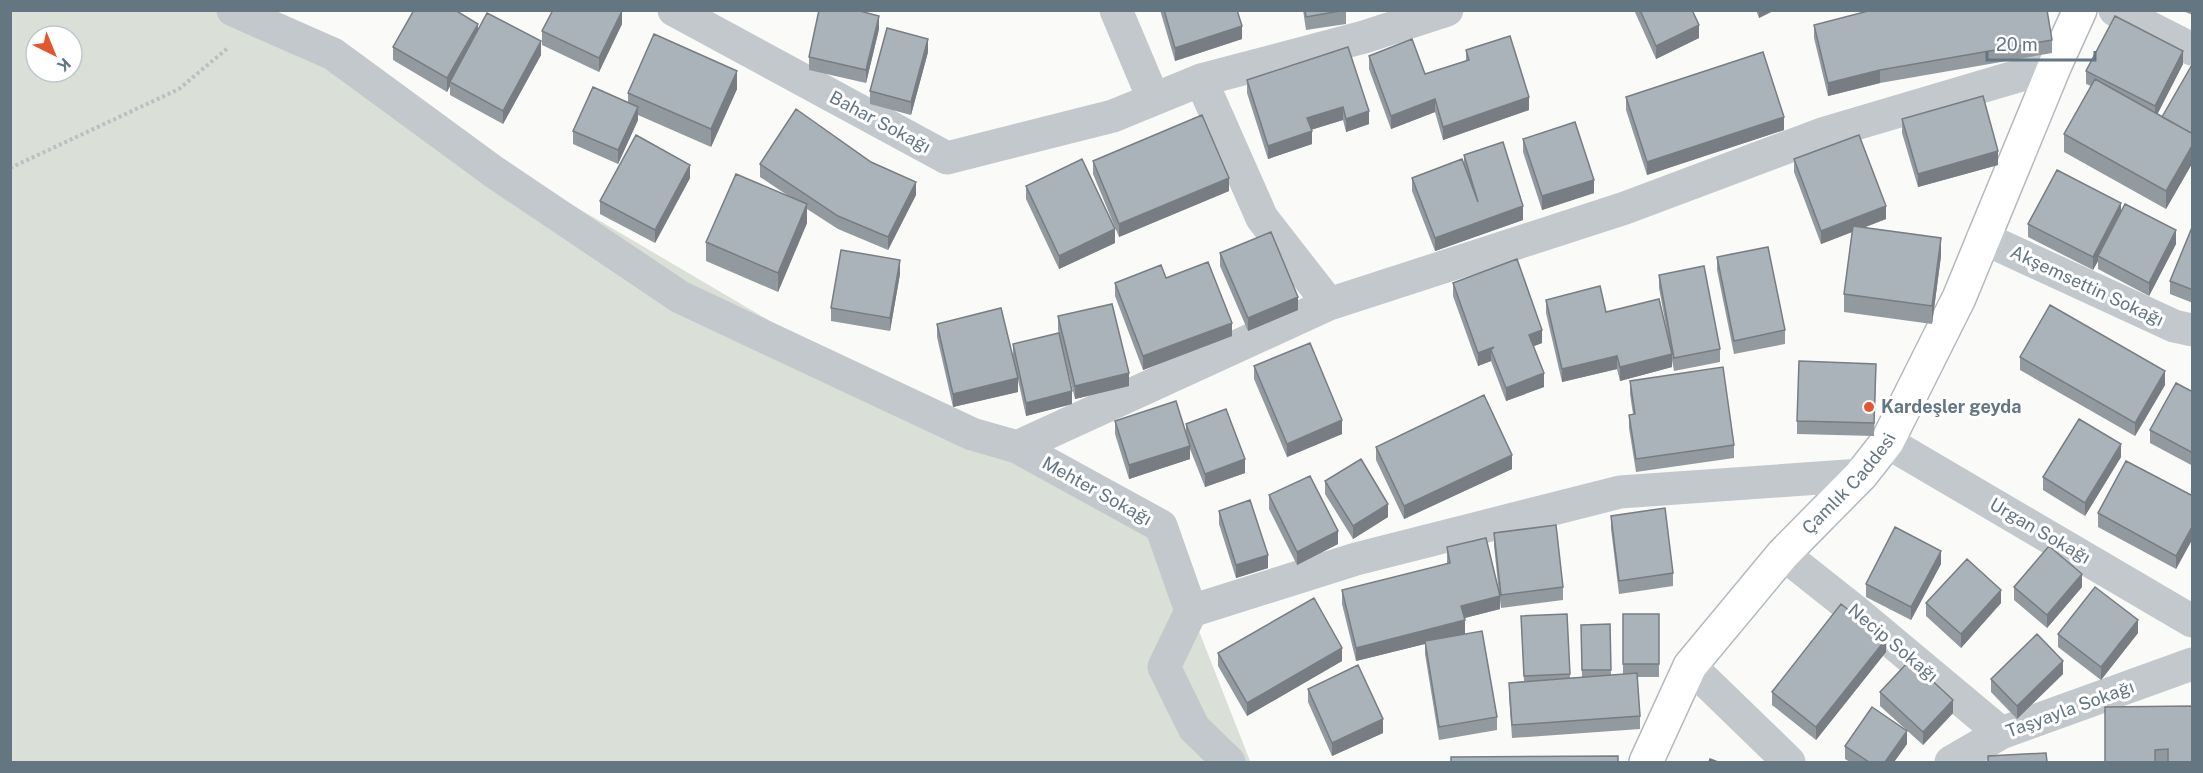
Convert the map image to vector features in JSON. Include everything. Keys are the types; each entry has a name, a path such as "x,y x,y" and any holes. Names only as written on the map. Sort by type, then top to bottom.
{"street":[{"name":"Bahar Sokağı","path":"674,10 947,158 1113,116 1201,80 1361,24 1447,10"},
{"path":"1116,10 1153,98"},
{"name":"Çamlık Caddesi","path":"1646,762 1690,666 1783,554 1861,475 1887,442 1959,298 2080,10"},
{"path":"2115,10 2193,49"},
{"name":"Mehter Sokağı","path":"262,18 333,54 494,172 680,297 972,434 1017,447 1161,526 1191,611"},
{"path":"1017,447 1329,304 1625,208 1825,133 2055,65"},
{"path":"1201,80 1262,218 1329,304"},
{"name":"Akşemsettin Sokağı","path":"1983,238 2174,326 2193,330"},
{"name":"Urgan Sokağı","path":"1887,442 2193,621"},
{"path":"1229,762 1194,728 1164,667 1191,611 1356,559 1620,492 1861,475"},
{"name":"Necip Sokağı","path":"1783,554 2001,733"},
{"name":"Taşyayla Sokağı","path":"1951,762 2001,733 2193,664"},
{"path":"1690,666 1789,762"}],"path":[{"path":"10,168 179,89 262,18"}],"shaded area":[{"path":"10,11 243,11 1001,457 1164,542 1250,761 1258,762 11,762"}],"building":[{"path":"414,10 455,10 478,24 447,78 393,47"},
{"path":"553,10 622,11 599,58 542,31"},
{"path":"819,10 856,10 879,16 866,70 809,57"},
{"path":"1164,10 1237,10 1242,26 1175,48"},
{"path":"1305,10 1346,10 1306,17"},
{"path":"1640,10 1692,10 1699,25 1656,46"},
{"path":"1872,10 2047,10 2052,40 1880,70 1828,83 1814,25"},
{"path":"487,13 541,41 503,111 450,82"},
{"path":"2115,16 2183,51 2155,106 2086,71"},
{"path":"887,28 928,39 911,102 870,91"},
{"path":"654,34 737,71 711,129 628,93"},
{"path":"1510,36 1529,97 1443,127 1435,99 1391,116 1369,56 1412,39 1425,74 1469,60 1466,50"},
{"path":"1348,47 1369,111 1346,119 1343,107 1307,118 1312,131 1268,146 1247,80"},
{"path":"1763,52 1784,117 1647,162 1626,97"},
{"path":"2193,63 2193,134 2162,117"},
{"path":"2095,79 2193,134 2193,144 2166,191 2064,134"},
{"path":"593,87 638,107 618,150 573,131"},
{"path":"1983,96 1998,151 1918,174 1902,119"},
{"path":"796,109 871,162 916,182 888,237 838,216 760,164"},
{"path":"1202,115 1229,178 1119,224 1093,161"},
{"path":"1575,122 1594,180 1542,196 1523,139"},
{"path":"636,135 690,165 655,230 600,201"},
{"path":"1859,135 1886,206 1821,231 1794,159"},
{"path":"1503,142 1523,206 1435,238 1412,178 1462,159 1478,202 1464,155"},
{"path":"1082,159 1115,229 1059,256 1026,186"},
{"path":"2057,170 2121,203 2093,257 2028,224"},
{"path":"736,174 807,204 778,273 706,242"},
{"path":"2125,204 2176,230 2149,283 2098,256"},
{"path":"2193,225 2193,290 2170,281"},
{"path":"1853,226 1941,238 1932,306 1844,294"},
{"path":"1271,232 1298,297 1248,318 1220,253"},
{"path":"1768,247 1785,330 1734,341 1717,257"},
{"path":"841,250 900,260 890,318 831,308"},
{"path":"1517,259 1542,330 1529,335 1544,373 1506,388 1491,350 1494,347 1478,353 1453,283"},
{"path":"1208,262 1232,323 1143,356 1115,283 1161,265 1166,278"},
{"path":"1704,266 1720,349 1674,358 1659,275"},
{"path":"1600,286 1606,312 1659,299 1672,354 1620,367 1617,356 1562,369 1546,300"},
{"path":"1112,304 1129,373 1075,386 1058,316"},
{"path":"2050,305 2165,371 2135,423 2020,357"},
{"path":"1001,308 1018,378 953,394 937,324"},
{"path":"1059,333 1072,391 1026,403 1013,344"},
{"path":"1310,343 1342,420 1287,444 1254,366"},
{"path":"1799,361 1876,364 1874,423 1797,421"},
{"path":"1723,367 1734,445 1636,459 1629,415 1635,414 1630,381"},
{"path":"2176,383 2193,392 2193,453 2150,430"},
{"path":"1484,395 1512,455 1404,506 1376,447"},
{"path":"1176,401 1190,446 1129,465 1115,421"},
{"path":"1226,409 1245,459 1205,474 1186,424"},
{"path":"2079,419 2121,444 2085,503 2043,477"},
{"path":"1361,459 1388,504 1353,526 1325,481"},
{"path":"2126,461 2193,496 2193,525 2176,556 2098,513"},
{"path":"1310,476 1338,531 1297,552 1269,495"},
{"path":"1250,500 1268,555 1236,565 1219,511"},
{"path":"1665,508 1673,573 1619,581 1611,516"},
{"path":"1556,525 1563,587 1501,595 1494,533"},
{"path":"1895,527 1941,551 1911,607 1866,584"},
{"path":"1486,538 1500,596 1461,606 1465,620 1356,648 1342,590 1450,563 1447,547"},
{"path":"2049,546 2082,574 2047,615 2014,587"},
{"path":"1967,559 2001,590 1961,634 1926,603"},
{"path":"2095,587 2138,620 2101,667 2058,634"},
{"path":"1314,598 1342,648 1247,703 1218,653"},
{"path":"1841,604 1886,639 1816,727 1772,692"},
{"path":"1567,614 1570,674 1524,676 1521,616"},
{"path":"1623,614 1659,614 1659,664 1623,664"},
{"path":"1610,624 1611,670 1582,670 1581,625"},
{"path":"1482,631 1497,717 1439,727 1425,641"},
{"path":"2037,634 2063,661 2017,706 1991,679"},
{"path":"1910,660 1953,700 1923,732 1880,692"},
{"path":"1358,665 1383,719 1332,743 1308,689"},
{"path":"1637,673 1640,716 1512,725 1509,683"},
{"path":"2193,706 2193,762 2168,762 2168,749 2155,750 2155,762 2105,762 2105,707"},
{"path":"1872,707 1907,731 1885,762 1869,762 1845,746"},
{"path":"2046,753 2047,762 1988,762 1988,756"},
{"path":"1618,756 1618,762 1451,762 1451,757"}],"place":[{"name":"Kardeşler geyda","path":"1869,407"}]}
